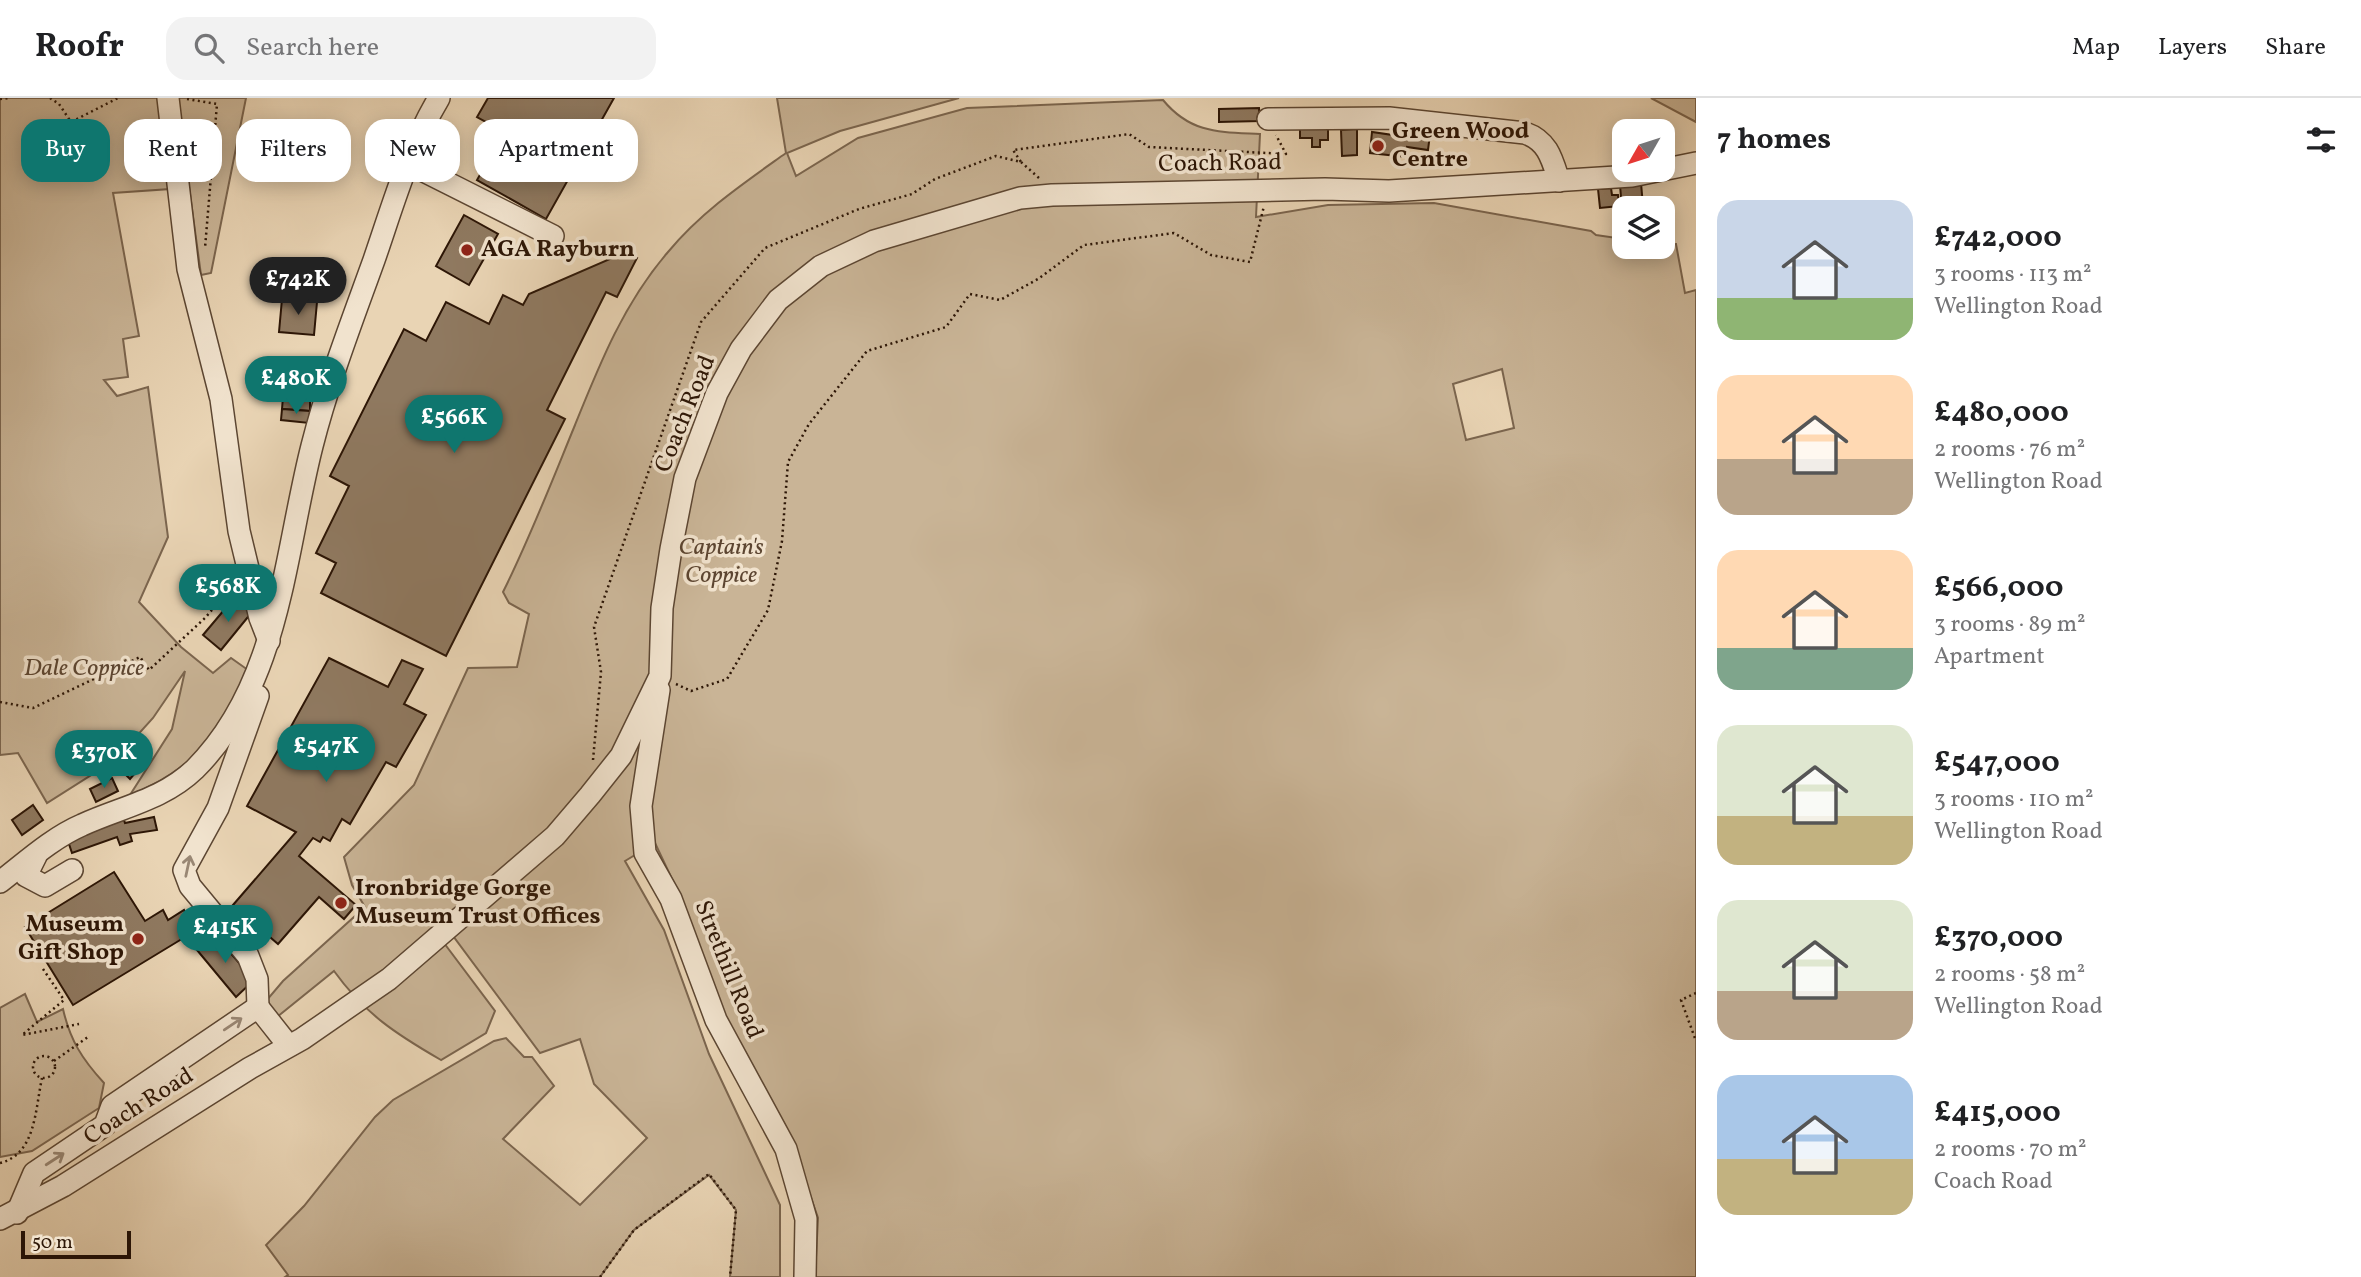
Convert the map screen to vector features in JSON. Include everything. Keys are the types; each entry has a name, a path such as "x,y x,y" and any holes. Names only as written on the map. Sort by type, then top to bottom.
{"street":[{"path":"168,98 191,280 220,399 232,492 247,568 263,631 269,641"},
{"path":"429,119 439,98"},
{"path":"1268,119 1390,118 1525,133 1537,137 1546,146 1559,181"},
{"name":"Coach Road","path":"8,1216 302,1039 389,979 555,836 621,756 660,676 663,608 685,478 717,393 741,349 778,300 803,278 848,252 874,241 1020,198 1083,193 1389,191 1653,174 1696,163"},
{"path":"288,1045 258,1007 257,979 248,956 190,886 184,870 222,795 256,704 263,661 312,444 402,182"},
{"path":"446,182 553,236"},
{"path":"0,882 81,825 149,800 180,781 224,733 263,661"},
{"name":"Strethill Road","path":"660,676 641,806 645,853 671,899 716,1020 786,1149 806,1219 805,1277"},
{"path":"37,854 26,876 46,886 72,870"},
{"path":"8,1216 34,1173 105,1125 111,1106 258,1007"}],"path":[{"path":"0,99 9,98"},
{"path":"50,98 59,104 71,122 118,98"},
{"path":"183,98 217,104 205,248 191,280"},
{"path":"593,768 601,672 594,626 620,547 647,482 701,322 765,248 859,209 912,194 935,179 996,156 1021,162 1013,150 1129,134 1149,147 1286,154 1268,119"},
{"path":"660,676 691,691 727,679 768,611 782,541 788,462 809,424 867,351 946,327 970,294 1000,300 1038,279 1084,245 1174,233 1211,255 1250,262 1268,190"},
{"path":"0,702 33,708 140,657 149,670 205,618 247,568"},
{"path":"43,969 64,1000 22,1035 79,1024"},
{"path":"1696,993 1681,1000 1696,1041"},
{"path":"54,1061 88,1037"},
{"path":"42,1078 34,1072 35,1061 44,1056 54,1061"},
{"path":"42,1078 54,1072 54,1061"},
{"path":"0,1163 14,1159 27,1147 42,1078"},
{"path":"600,1277 634,1230 709,1174 736,1210 730,1277"}],"green space":[{"name":"Dale Coppice","path":"0,98 159,98 162,119 124,119 124,182 169,182 170,189 113,193 139,336 123,339 128,377 104,380 117,396 148,387 168,537 139,602 181,647 213,673 231,658 248,670 228,714 207,744 171,774 130,795 172,729 185,671 153,718 115,760 47,803 18,753 0,755"},
{"path":"177,98 246,98 242,119 236,119 236,148 211,273 201,275 188,182 222,182 222,119 180,119"},
{"name":"Captain's Coppice","path":"777,98 959,98 840,131 787,153 796,176 858,138 967,108 1163,100 1195,125 1219,131 1260,134 1256,217 1328,205 1434,203 1591,231 1596,235 1612,237 1612,259 1675,259 1676,244 1685,293 1696,290 1696,1277 815,1277 818,1218 787,1129 717,1002 680,896 655,843 625,861 664,930 709,1054 780,1205 780,1277 730,1277 736,1210 709,1175 634,1230 600,1277 285,1277 288,1275 266,1245 304,1206 375,1117 393,1100 494,1041 506,1038 524,1057 532,1057 554,1086 503,1139 580,1205 647,1138 594,1084 580,1039 540,1053 453,936 444,943 495,1011 486,1033 441,1060 382,1022 357,999 334,971 277,1017 266,1001 283,981 365,907 352,885 344,857 414,785 468,668 517,667 529,614 509,603 503,592 532,530 604,356 638,292 652,272 681,237 724,198 786,153","holes":["1502,369 1514,428 1466,440 1453,384"]},
{"path":"1651,98 1696,98 1696,122"},
{"path":"25,994 37,1022 63,1009 78,1049 104,1083 99,1108 32,1151 0,1157 0,1008"}],"building":[{"path":"488,98 614,98 602,119 477,117"},
{"path":"1259,108 1260,121 1219,122 1219,109"},
{"path":"1300,128 1328,128 1328,140 1320,140 1320,147 1312,147 1312,138 1300,138"},
{"path":"1357,129 1357,155 1342,156 1341,130"},
{"path":"1394,129 1430,134 1428,150 1407,147 1406,157 1370,153 1372,132 1393,135"},
{"path":"481,182 567,182 546,219"},
{"path":"1641,183 1642,196 1621,196 1620,185"},
{"path":"1611,188 1612,195 1618,195 1612,196 1612,207 1600,208 1598,189"},
{"name":"AGA Rayburn","path":"464,215 498,234 469,285 436,266"},
{"path":"626,252 637,258 617,297 606,292 547,410 565,419 446,656 321,593 336,563 316,553 349,486 330,476 404,329 426,341 446,302 489,324 503,295 523,305 529,294"},
{"path":"282,299 317,302 314,335 279,332"},
{"path":"283,397 310,400 310,411 282,409"},
{"path":"282,409 310,411 309,423 281,420"},
{"path":"235,597 252,612 221,650 203,635"},
{"path":"329,658 388,687 402,660 423,669 404,704 426,715 396,767 386,762 350,824 342,819 330,841 323,837 320,842 313,838 299,856 356,905 344,919 319,897 278,944 233,905 296,832 247,806"},
{"path":"143,743 149,749 138,761 132,754"},
{"path":"134,760 141,766 130,779 123,772"},
{"path":"112,778 118,791 96,802 90,789"},
{"path":"33,805 43,820 22,835 12,820"},
{"path":"122,815 125,823 154,817 157,830 130,834 132,841 120,845 117,837 72,853 66,835"},
{"path":"114,872 145,921 163,910 168,920 184,910 195,931 73,1005 25,927"},
{"path":"214,934 254,980 236,997 197,950"}],"place":[{"name":"Green Wood Centre","path":"1378,146"},
{"name":"AGA Rayburn","path":"467,250"},
{"name":"Ironbridge Gorge Museum Trust Offices","path":"341,903"},
{"name":"Museum Gift Shop","path":"138,939"}]}
